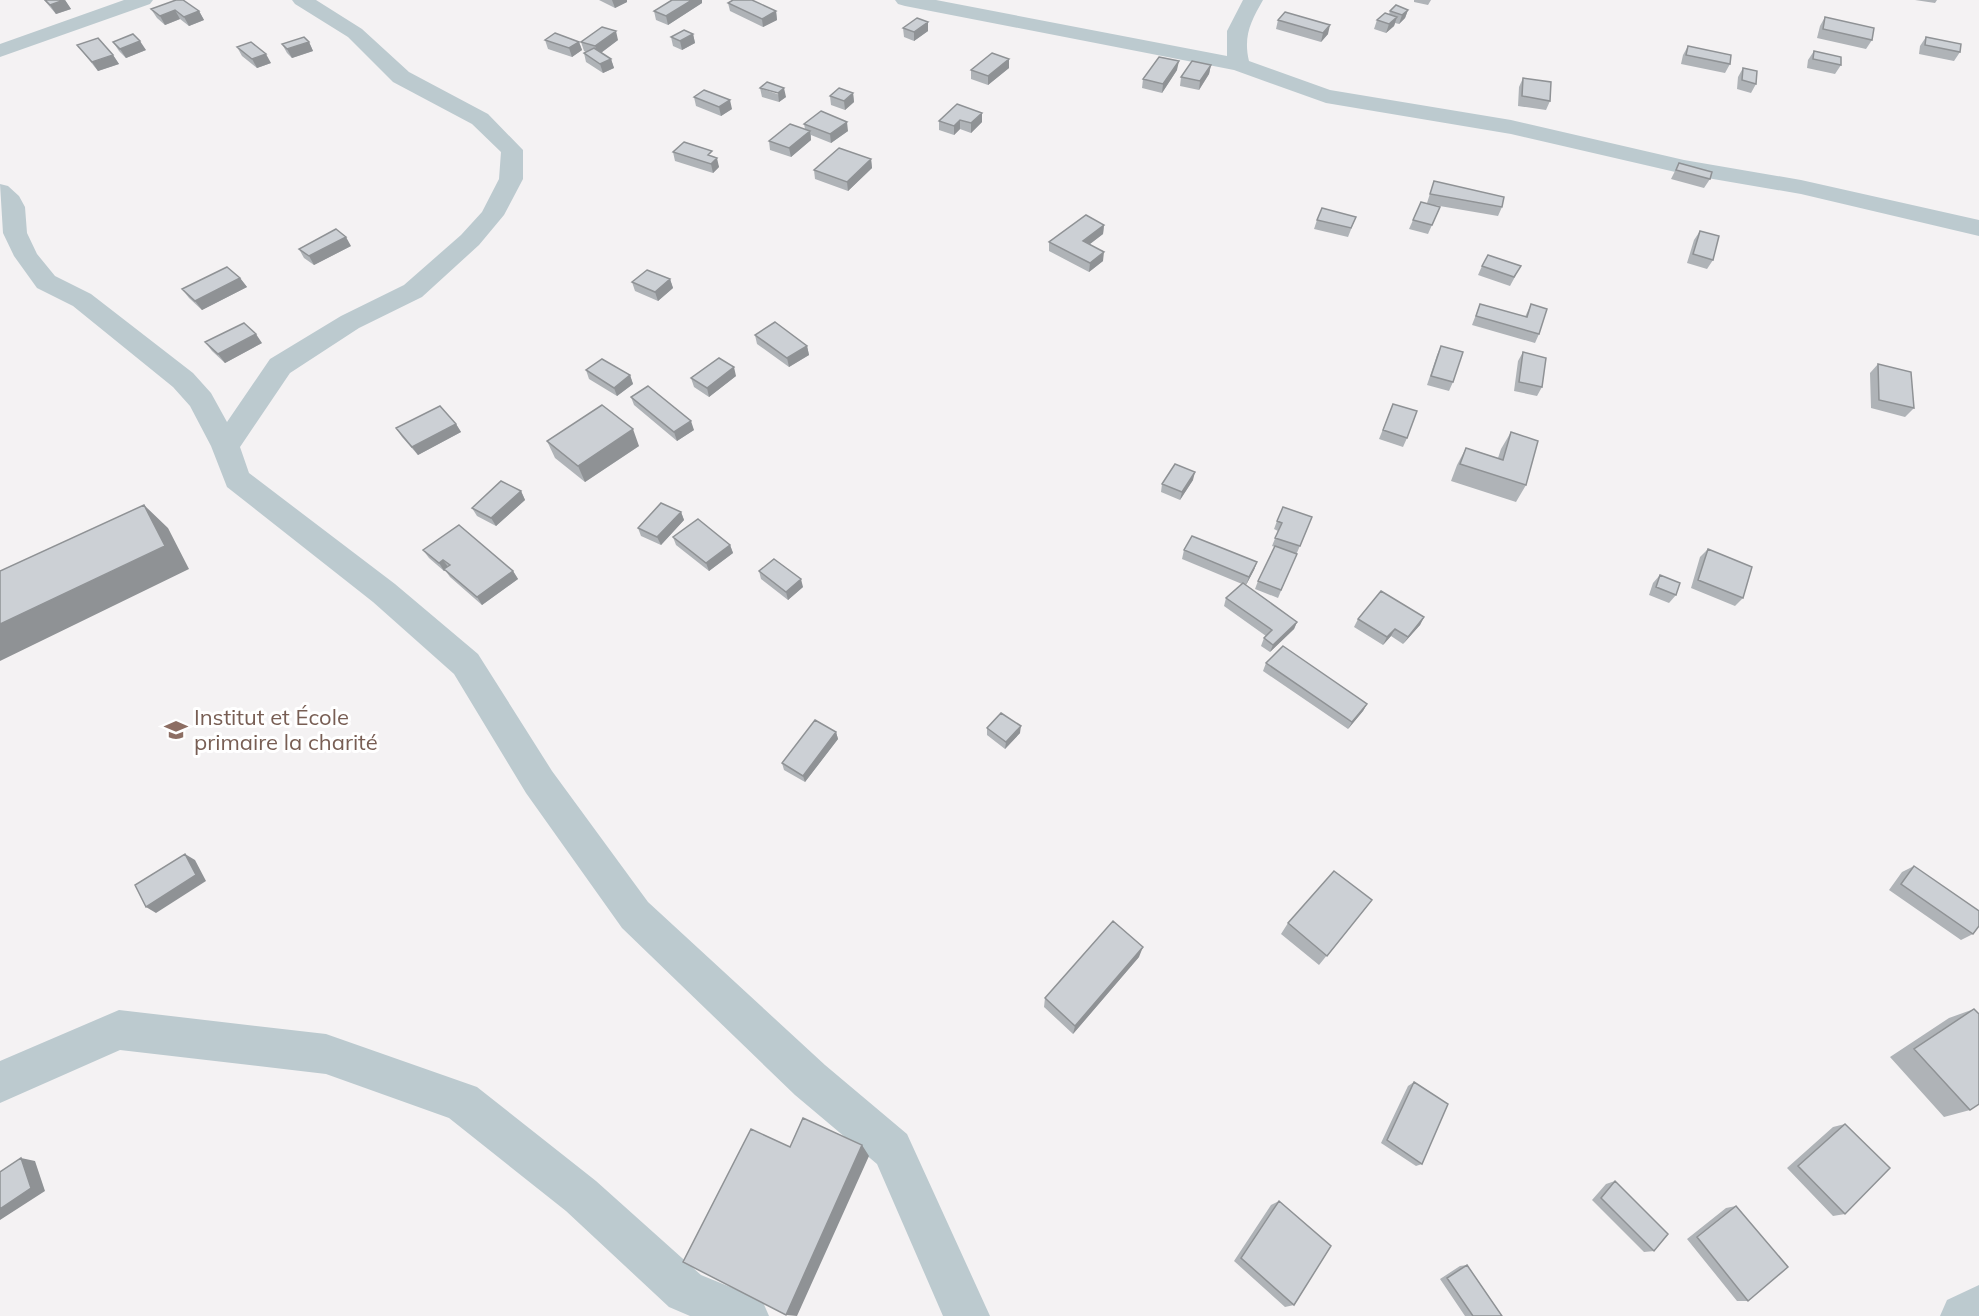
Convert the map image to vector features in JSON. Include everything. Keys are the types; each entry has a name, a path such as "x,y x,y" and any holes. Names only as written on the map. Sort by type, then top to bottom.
{"street":[{"path":"0,51 143,0"},
{"path":"225,446 280,366 351,321 413,291 492,215 511,180 512,150 480,119 401,78 355,33 302,0"},
{"path":"905,0 1239,65 1326,96 1511,127 1684,167 1801,187 1979,228"},
{"path":"1239,65 1234,45 1237,27 1252,0"},
{"path":"0,191 7,196 13,207 15,233 26,256 46,282 82,300 183,380 201,400 225,446 237,479 384,593 466,664 539,782 635,915 810,1080 892,1149 967,1316"},
{"path":"0,1082 119,1030 326,1054 462,1102 581,1196 685,1292 746,1316"},
{"path":"1963,1316 1979,1308"}],"building":[{"path":"45,0 64,0 50,5"},
{"path":"176,0 183,0 199,11 184,17 175,10 160,16 151,9"},
{"path":"672,0 692,0 666,16 654,11"},
{"path":"733,0 752,0 776,11 762,19 728,3"},
{"path":"1396,5 1408,10 1402,15 1390,11"},
{"path":"1285,12 1330,25 1323,33 1278,20"},
{"path":"1385,13 1397,17 1389,24 1377,20"},
{"path":"1825,17 1874,28 1872,40 1823,29"},
{"path":"917,18 928,22 914,32 903,28"},
{"path":"602,27 616,31 595,46 581,42"},
{"path":"684,30 693,34 680,41 671,37"},
{"path":"555,33 579,42 569,48 545,40"},
{"path":"133,34 140,41 120,49 113,42"},
{"path":"304,37 309,42 287,49 282,44"},
{"path":"1926,37 1961,44 1960,52 1925,45"},
{"path":"98,38 113,55 92,62 77,45"},
{"path":"251,42 266,54 252,59 237,47"},
{"path":"1688,46 1731,55 1730,64 1686,55"},
{"path":"594,48 611,59 600,64 584,53"},
{"path":"1814,51 1841,57 1841,65 1813,59"},
{"path":"992,53 1009,59 988,76 971,70"},
{"path":"1159,57 1179,61 1163,84 1143,79"},
{"path":"1192,61 1211,65 1200,81 1181,77"},
{"path":"1743,68 1757,71 1756,84 1742,80"},
{"path":"1523,78 1551,82 1550,101 1522,96"},
{"path":"767,82 784,88 778,93 760,88"},
{"path":"839,88 853,93 844,101 830,96"},
{"path":"704,90 730,100 719,107 694,97"},
{"path":"957,104 982,113 971,123 960,120 954,126 939,121"},
{"path":"821,111 847,122 830,134 804,124"},
{"path":"790,124 810,131 789,148 769,141"},
{"path":"684,142 712,151 708,155 717,158 711,164 673,152"},
{"path":"839,148 871,159 847,182 814,170"},
{"path":"1679,163 1712,172 1710,179 1676,170"},
{"path":"1434,181 1504,197 1502,207 1430,194"},
{"path":"1421,202 1440,207 1432,225 1413,220"},
{"path":"1322,208 1356,217 1351,228 1317,220"},
{"path":"1086,215 1104,225 1083,241 1104,252 1090,263 1049,242"},
{"path":"336,229 346,237 309,256 299,249"},
{"path":"1700,231 1719,236 1713,260 1693,254"},
{"path":"1488,255 1521,266 1514,277 1482,266"},
{"path":"227,267 240,278 195,301 182,289"},
{"path":"647,270 670,279 655,292 632,282"},
{"path":"1480,304 1527,317 1531,304 1547,309 1539,334 1476,316"},
{"path":"775,322 807,346 787,358 755,335"},
{"path":"244,323 256,334 218,354 205,342"},
{"path":"1441,346 1463,352 1453,382 1431,376"},
{"path":"1523,352 1546,358 1542,387 1519,382"},
{"path":"719,358 734,367 707,388 691,378"},
{"path":"602,359 630,375 614,388 586,370"},
{"path":"1878,364 1911,372 1914,408 1879,400"},
{"path":"648,386 691,421 674,432 631,397"},
{"path":"1393,404 1417,411 1407,438 1383,430"},
{"path":"602,405 633,429 578,466 547,441"},
{"path":"440,406 456,424 412,447 396,428"},
{"path":"1511,432 1538,441 1526,485 1460,464 1466,448 1503,460"},
{"path":"1175,464 1195,472 1182,492 1162,484"},
{"path":"501,481 521,491 491,518 472,508"},
{"path":"661,503 681,512 657,537 638,528"},
{"path":"144,505 165,546 0,624 0,571"},
{"path":"1283,507 1312,517 1300,546 1275,538 1282,523 1277,521"},
{"path":"698,519 730,545 706,563 673,537"},
{"path":"459,525 513,571 477,597 444,569 450,565 443,560 439,563 423,550"},
{"path":"1192,536 1257,562 1249,577 1184,550"},
{"path":"1275,546 1297,554 1281,590 1258,581"},
{"path":"1708,549 1752,567 1743,598 1698,580"},
{"path":"774,559 801,579 786,592 759,571"},
{"path":"1660,575 1680,583 1676,595 1656,587"},
{"path":"1243,583 1297,622 1273,645 1264,638 1272,630 1226,598"},
{"path":"1381,591 1424,617 1408,637 1395,629 1387,637 1358,619"},
{"path":"1283,646 1367,704 1352,722 1266,663"},
{"path":"1001,713 1021,726 1006,742 987,728"},
{"path":"815,720 836,732 803,776 782,763"},
{"path":"185,854 196,875 146,907 135,885"},
{"path":"1914,866 1979,911 1979,926 1973,934 1901,884"},
{"path":"1334,871 1372,900 1327,956 1288,923"},
{"path":"1113,921 1143,947 1075,1026 1045,998"},
{"path":"1974,1009 1979,1014 1979,1104 1970,1110 1914,1049"},
{"path":"1414,1082 1448,1104 1422,1164 1387,1140"},
{"path":"803,1118 862,1145 786,1315 683,1262 751,1129 790,1147"},
{"path":"1845,1124 1890,1168 1845,1214 1798,1166"},
{"path":"21,1158 31,1188 0,1209 0,1172"},
{"path":"1615,1181 1668,1234 1654,1251 1601,1198"},
{"path":"1279,1201 1331,1246 1294,1305 1241,1258"},
{"path":"1736,1206 1788,1267 1748,1301 1697,1237"},
{"path":"1467,1265 1502,1316 1473,1316 1447,1278"}],"place":[{"name":"Institut et École primaire la charité","path":"176,730"}]}
